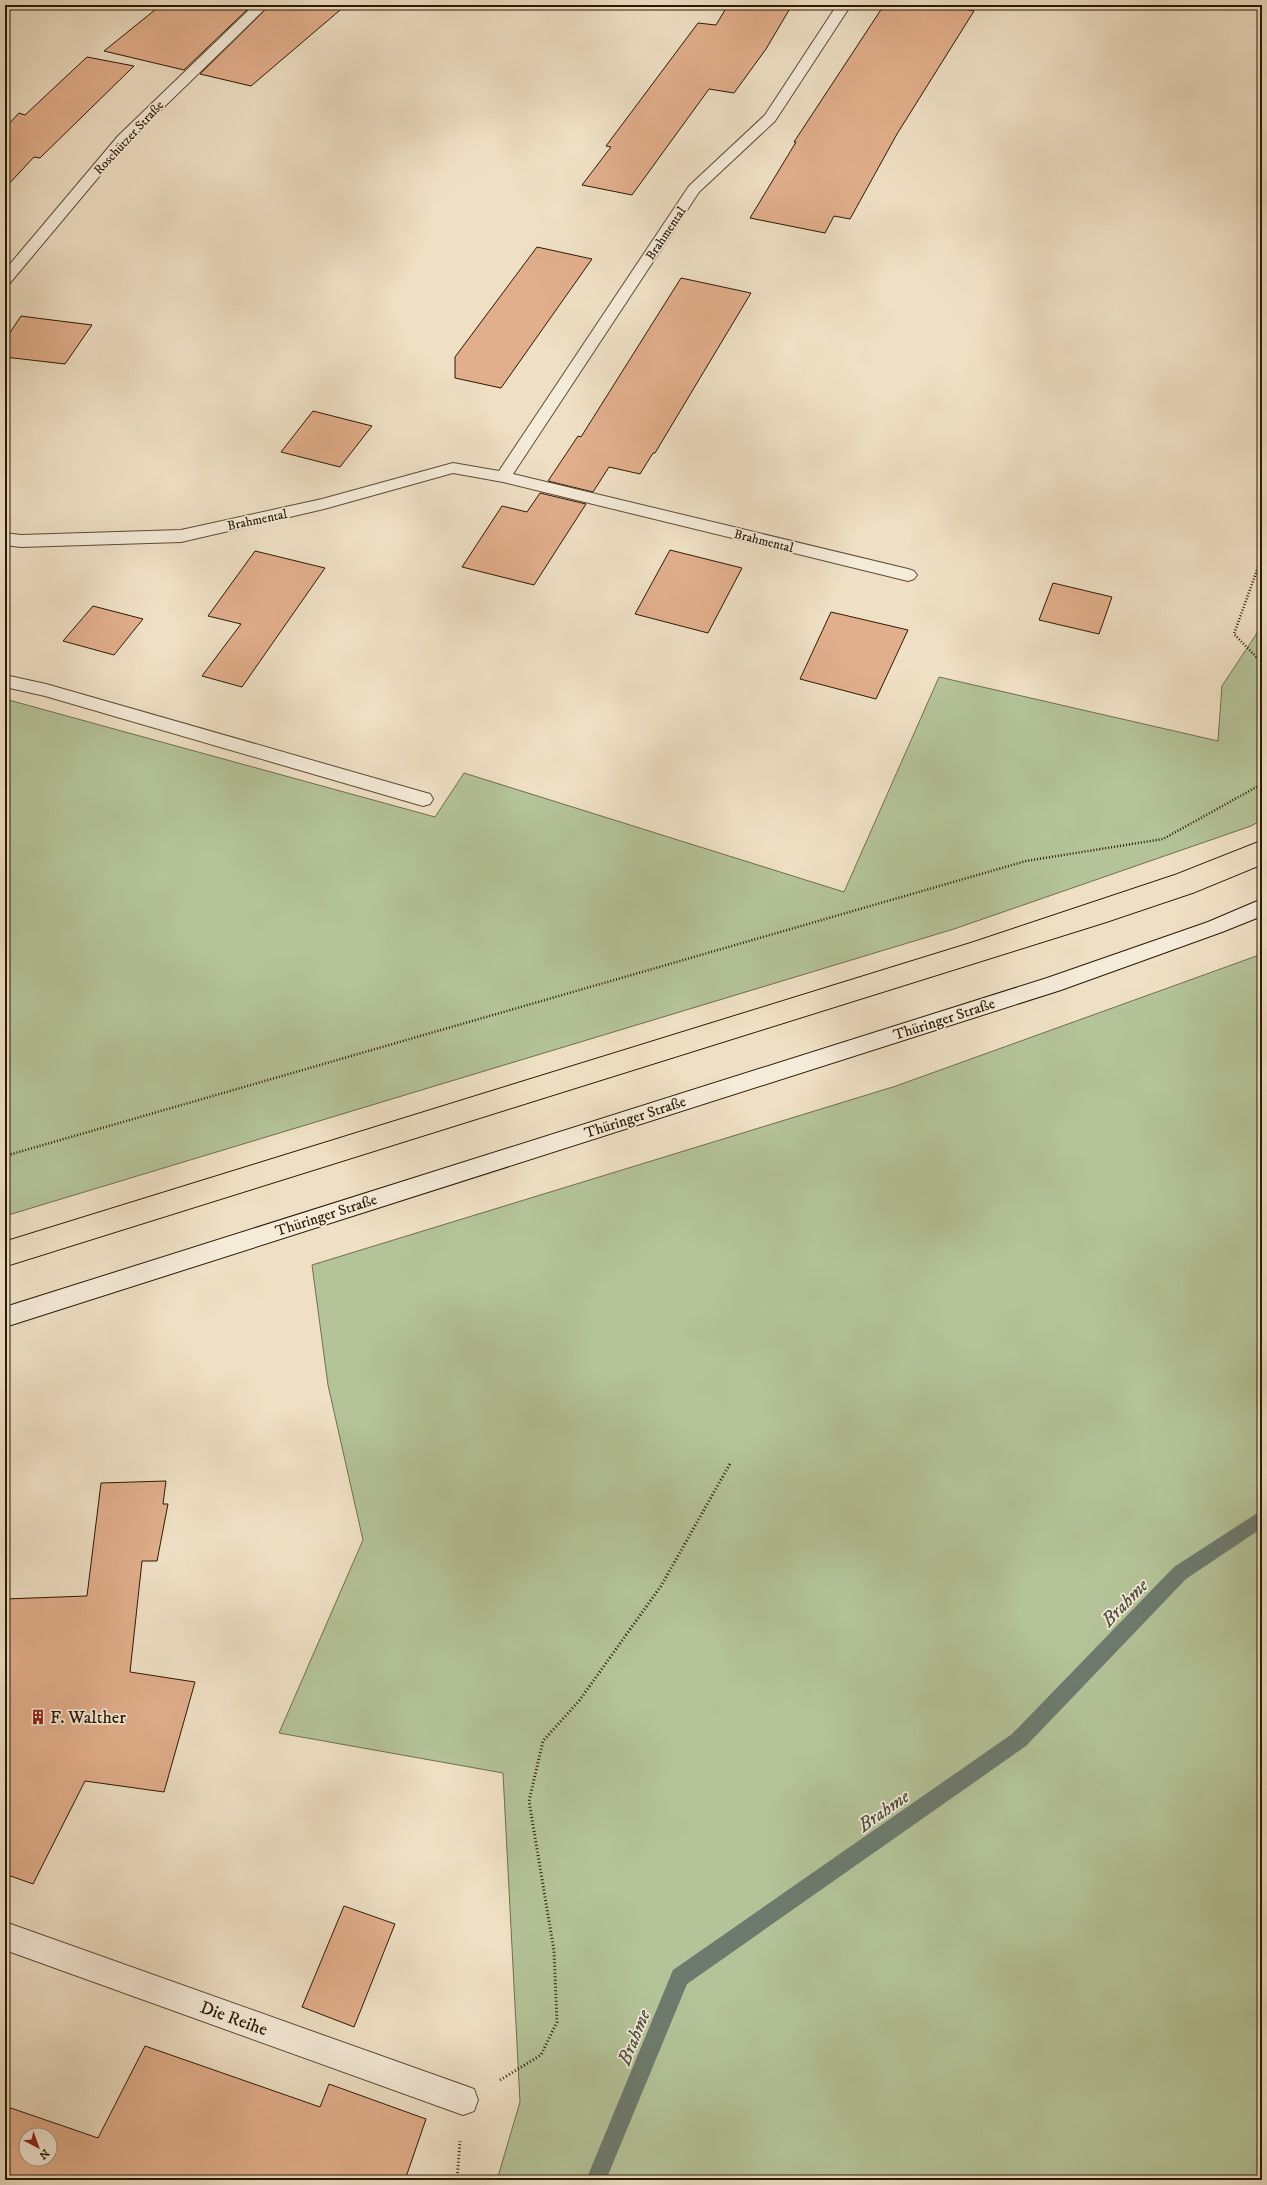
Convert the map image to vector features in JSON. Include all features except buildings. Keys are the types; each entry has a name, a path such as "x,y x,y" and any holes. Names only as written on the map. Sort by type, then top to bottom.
{"street":[{"name":"Roschützer Straße","path":"5,280 123,139 262,5"},
{"name":"Brahmental","path":"503,477 694,189 770,118 844,5"},
{"name":"Brahmental","path":"5,539 21,541 181,536 324,504 453,468 503,477 908,575"},
{"path":"5,681 46,690 423,800"},
{"name":"Thüringer Straße","path":"5,1317 1054,984 1215,927 1262,906"},
{"name":"Die Reihe","path":"5,1936 463,2100"}],"path":[{"path":"1262,556 1234,634 1262,663"},
{"path":"5,1156 1026,861 1163,839 1262,784"},
{"path":"463,2100 499,2081 541,2055 557,2022 554,1951 529,1801 543,1741 579,1701 661,1586 731,1462"}],"green space":[{"path":"1262,616 1262,820 1251,826 954,929 5,1216 5,699 435,817 464,773 844,892 939,677 1218,741 1222,686 1257,633"},
{"path":"1262,954 1262,2180 497,2180 520,2102 503,1773 279,1733 363,1540 328,1385 312,1265 896,1086"}],"waterway":[{"name":"Brahme","path":"596,2180 680,1977 1019,1740 1180,1573 1262,1518"}],"tram line":[{"path":"5,1241 972,942 1176,874 1262,840"},
{"path":"5,1267 1105,923 1194,893 1262,865"}],"place":[{"name":"F. Walther","path":"38,1717"}]}
